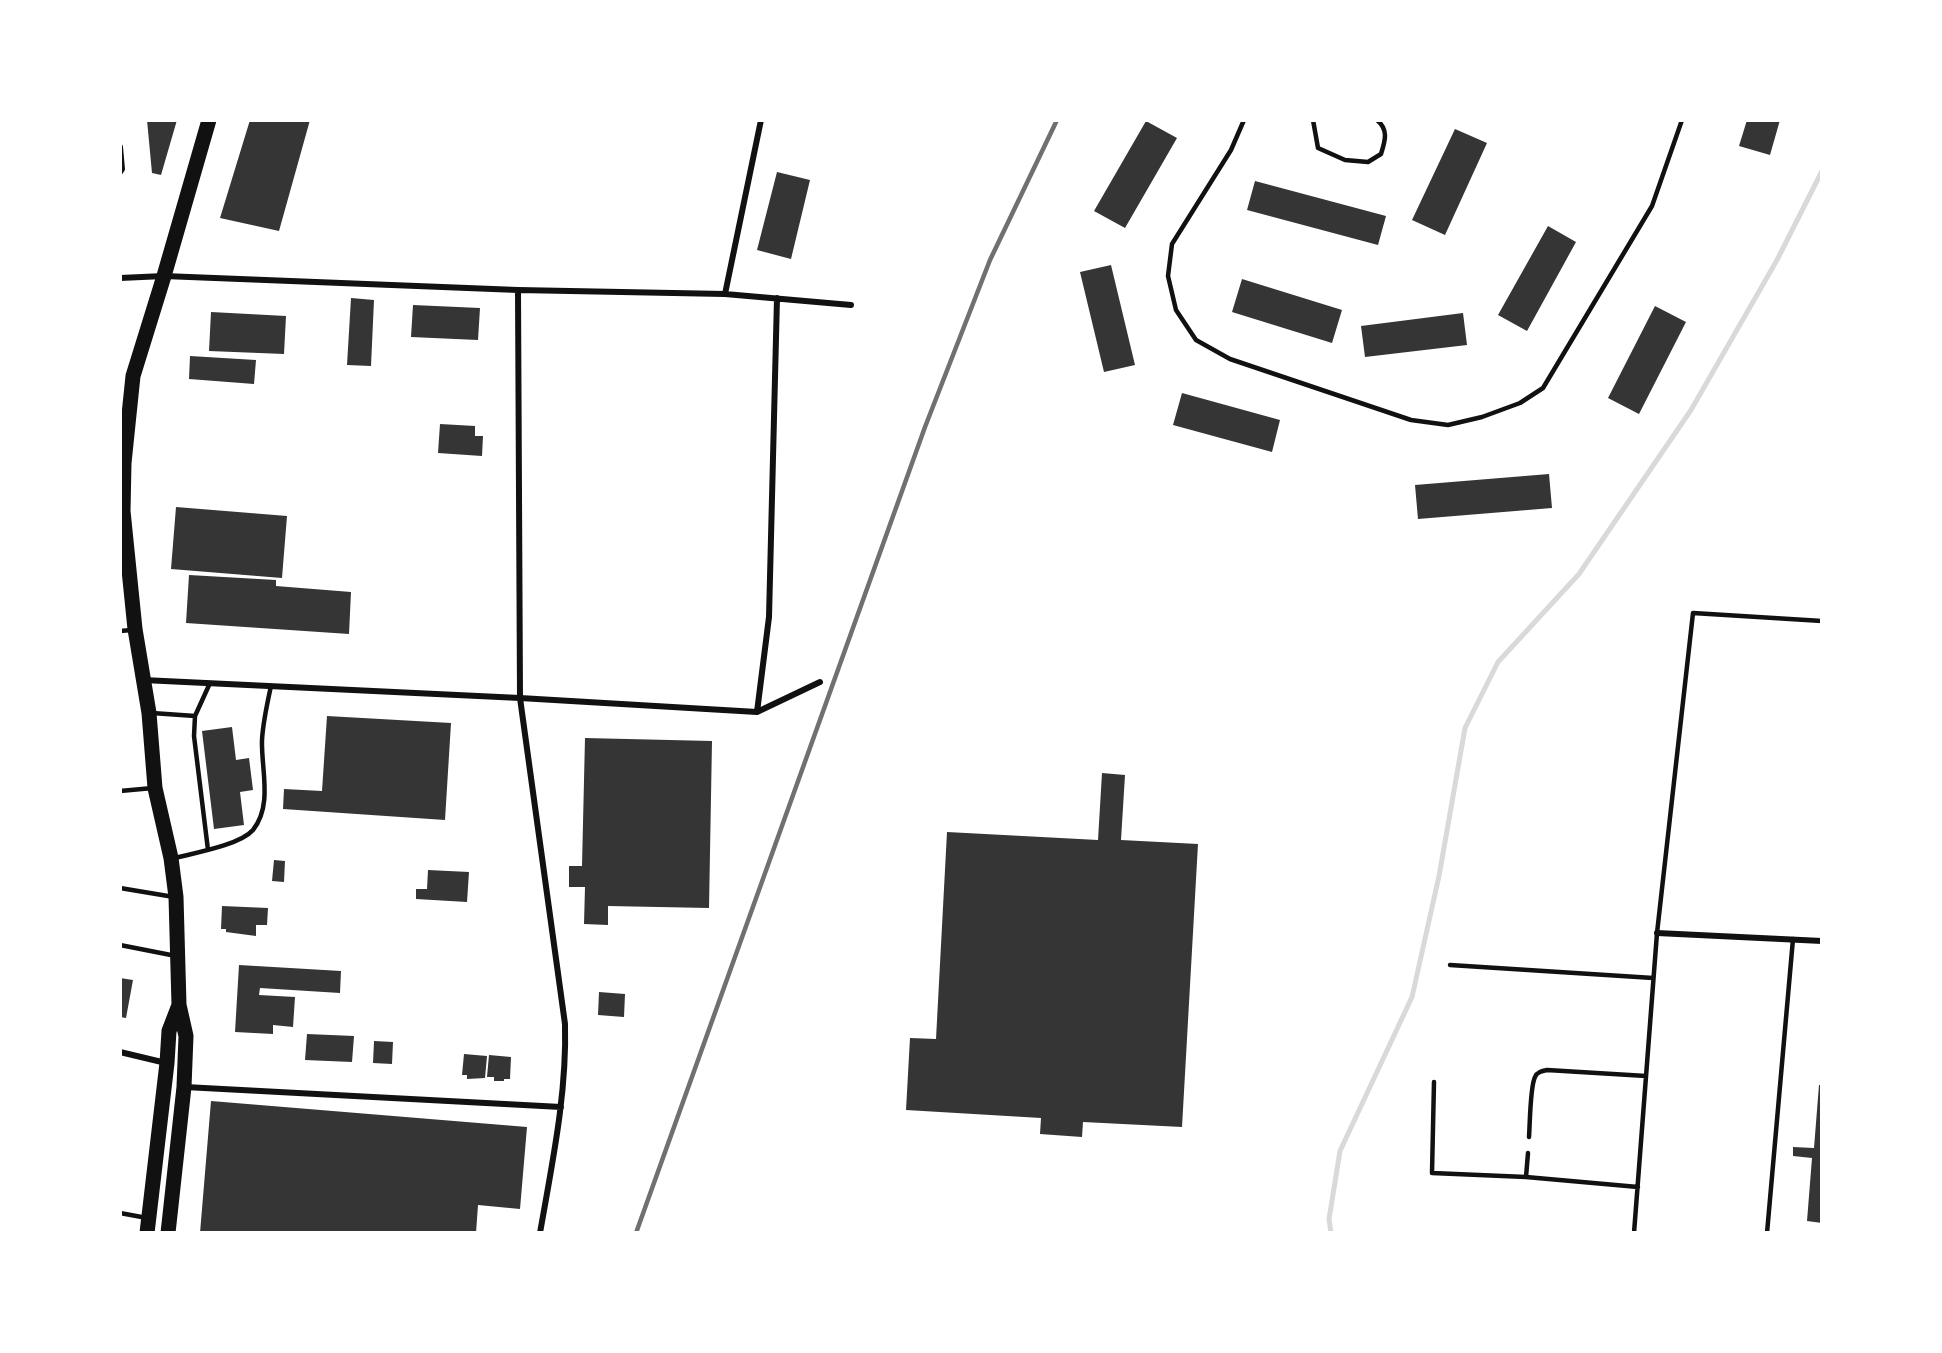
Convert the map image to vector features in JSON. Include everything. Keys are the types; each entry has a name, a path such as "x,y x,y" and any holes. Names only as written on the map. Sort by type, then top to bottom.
{"main road":[{"path":"168,1233 184,1087 186,1036 179,1005 176,897 171,858 155,788 149,713 143,680 127,630 122,462 133,376 209,120"},
{"path":"147,1226 169,1030 179,1005"}],"street":[{"path":"725,294 761,120"},
{"path":"120,147 122,169 120,171"},
{"path":"120,278 164,276 518,290 725,294 851,305"},
{"path":"518,290 520,698 566,1053 561,1107 540,1233"},
{"path":"758,712 768,617 777,298"},
{"path":"143,680 758,712 820,682"},
{"path":"1657,933 1822,941"},
{"path":"120,1052 166,1063"},
{"path":"184,1087 561,1107"}],"lane":[{"path":"1244,120 1232,150 1172,244 1168,276 1176,310 1196,340 1230,359 1411,420 1448,425 1482,417 1520,403 1543,388 1652,206 1682,120"},
{"path":"1313,120 1318,148 1345,160 1368,162 1381,154 1386,139 1384,126 1377,120"},
{"path":"1634,1233 1657,933 1693,613 1822,621"},
{"path":"208,850 194,736 195,716 210,683"},
{"path":"171,858 230,843 252,832 262,812 263,720 271,686"},
{"path":"149,713 195,716"},
{"path":"120,791 155,788"},
{"path":"120,888 176,897"},
{"path":"1767,1233 1793,939"},
{"path":"120,945 178,956"},
{"path":"1450,965 1653,978"},
{"path":"1529,1137 1535,1075 1547,1070 1646,1076"},
{"path":"1434,1082 1432,1173 1526,1177 1638,1187"},
{"path":"1526,1177 1528,1153"},
{"path":"120,1213 147,1226"}],"building":[{"path":"147,120 177,120 161,175 152,173"},
{"path":"250,120 310,120 279,231 220,218"},
{"path":"1747,120 1780,120 1770,155 1739,146"},
{"path":"1146,121 1177,138 1125,228 1094,211"},
{"path":"1455,129 1487,143 1445,235 1412,220"},
{"path":"777,172 810,180 791,259 757,250"},
{"path":"1255,181 1386,216 1378,245 1247,210"},
{"path":"1548,226 1576,242 1527,331 1498,315"},
{"path":"1111,265 1135,365 1104,372 1080,272"},
{"path":"1242,279 1342,310 1332,343 1232,312"},
{"path":"351,298 374,300 371,366 347,365"},
{"path":"413,305 480,308 478,340 411,337"},
{"path":"1655,306 1686,322 1639,414 1608,398"},
{"path":"211,312 286,316 284,354 209,351"},
{"path":"1463,313 1467,345 1365,357 1361,326"},
{"path":"190,356 256,360 254,384 189,379"},
{"path":"1182,393 1280,420 1272,452 1173,425"},
{"path":"440,424 475,426 475,436 483,436 482,456 438,453"},
{"path":"1549,474 1552,508 1418,519 1415,485"},
{"path":"176,507 287,516 282,578 171,569"},
{"path":"189,575 276,580 276,586 351,592 349,634 186,623"},
{"path":"327,716 451,723 445,820 283,809 284,789 322,791"},
{"path":"232,727 236,760 249,758 253,790 240,792 244,825 214,829 202,731"},
{"path":"585,738 712,741 709,908 608,906 608,925 584,924 585,887 569,887 569,866 582,866"},
{"path":"1102,773 1125,775 1121,840 1198,844 1182,1127 1083,1122 1082,1137 1040,1134 1041,1118 906,1110 910,1038 936,1039 947,832 1098,840"},
{"path":"274,860 285,861 284,882 272,881"},
{"path":"428,870 469,872 467,902 416,899 416,889 427,889"},
{"path":"222,906 268,908 267,925 256,925 256,936 226,932 226,929 221,929"},
{"path":"239,965 341,971 340,993 260,988 259,995 295,997 293,1027 273,1025 273,1034 235,1032"},
{"path":"120,978 133,980 126,1018 120,1017"},
{"path":"599,992 625,994 624,1017 598,1015"},
{"path":"307,1034 354,1036 352,1062 305,1060"},
{"path":"374,1041 393,1042 392,1064 373,1063"},
{"path":"464,1054 487,1056 485,1078 467,1079 467,1075 462,1075"},
{"path":"489,1055 511,1057 510,1079 494,1081 494,1077 487,1077"},
{"path":"1819,1085 1822,1085 1822,1223 1807,1221 1812,1158 1793,1156 1793,1147 1814,1148"},
{"path":"211,1101 527,1127 520,1209 478,1205 476,1233 200,1233"}],"waterway":[{"path":"1331,1233 1329,1219 1340,1151 1412,997 1439,876 1465,728 1498,662 1579,574 1691,410 1777,260 1822,171"}],"railway":[{"path":"636,1233 925,427 990,260 1057,120"}]}
